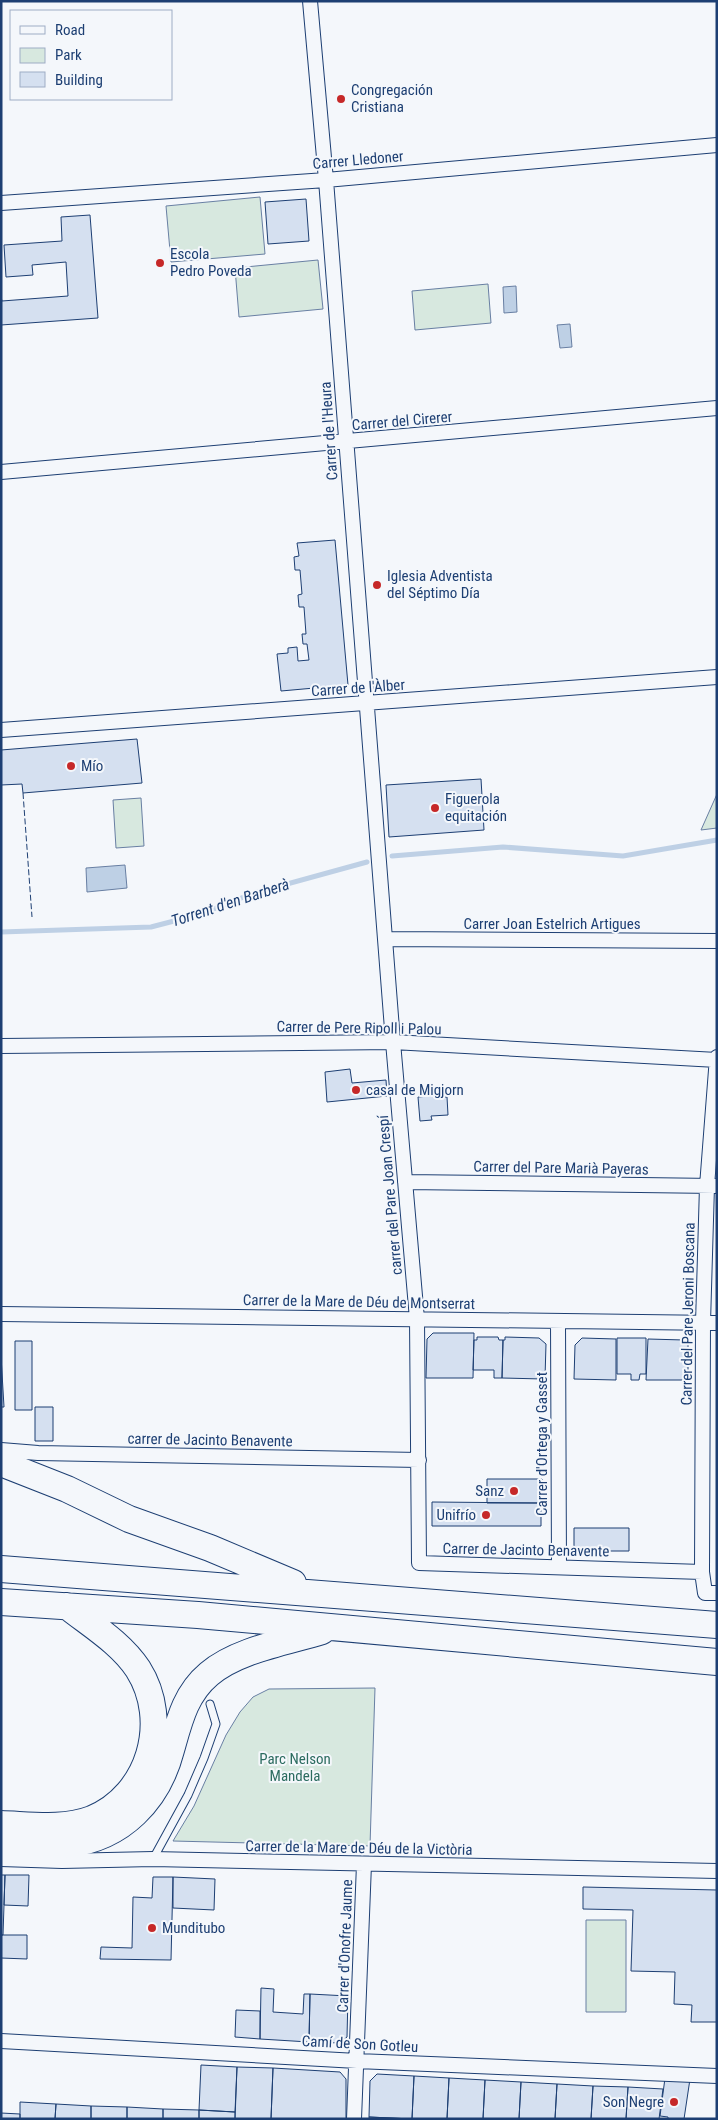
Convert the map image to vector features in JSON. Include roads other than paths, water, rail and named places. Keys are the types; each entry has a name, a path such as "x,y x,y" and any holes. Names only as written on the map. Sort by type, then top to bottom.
{"highway":[{"path":"1,1463 67,1489 129,1519 210,1548 314,1592"},
{"path":"1,1569 717,1625"},
{"path":"1,1602 334,1627 717,1662"},
{"path":"1,1824 58,1826 76,1824 93,1818 109,1809 134,1786 144,1771 150,1754 154,1736 153,1710 146,1684 138,1669 114,1643 67,1606"},
{"path":"1,1844 71,1844 112,1831 136,1813 155,1791 167,1766 183,1709 195,1688 208,1674 237,1657 334,1627"}],"street":[{"name":"Carrer de l'Heura","path":"310,1 326,180 379,858"},
{"name":"Carrer Lledoner","path":"1,203 326,180 717,145"},
{"name":"Carrer del Cirerer","path":"1,472 717,408"},
{"name":"Carrer de l'Àlber","path":"1,730 717,677"},
{"name":"carrer del Pare Joan Crespí","path":"379,858 417,1319"},
{"name":"Carrer Joan Estelrich Artigues","path":"386,939 717,942"},
{"name":"Carrer de Pere Ripoll i Palou","path":"1,1046 393,1042 716,1059"},
{"name":"Carrer del Pare Jeroni Boscana","path":"702,1572 716,1059"},
{"name":"Carrer del Pare Marià Payeras","path":"405,1182 712,1186"},
{"name":"Carrer de la Mare de Déu de Montserrat","path":"1,1314 710,1323"},
{"path":"417,1319 418,1460"},
{"name":"Carrer d'Ortega y Gasset","path":"558,1322 559,1566"},
{"name":"carrer de Jacinto Benavente","path":"1,1450 48,1453 418,1460"},
{"name":"Carrer de Jacinto Benavente","path":"418,1460 420,1563 702,1572"},
{"path":"702,1572 705,1593 717,1593"},
{"name":"Carrer de la Mare de Déu de la Victòria","path":"1,1859 62,1861 153,1859 717,1871"},
{"name":"Carrer d'Onofre Jaume","path":"354,2119 364,1864"},
{"name":"Camí de Son Gotleu","path":"1,2041 357,2061 717,2076"}],"lane":[{"path":"153,1859 188,1795 204,1758 216,1724 210,1704"}],"water":[{"path":"516,286 517,312 504,313 503,287"},
{"path":"570,324 572,347 560,348 557,325"},
{"path":"125,865 127,888 87,892 86,868"}],"waterway":[{"name":"Torrent d'en Barberà","path":"392,856 503,847 623,856 717,840"},
{"name":"Torrent d'en Barberà","path":"1,932 151,927 201,914 254,893 367,862"}],"place":[{"name":"Congregación Cristiana","path":"341,99"},
{"name":"Escola Pedro Poveda","path":"160,263"},
{"name":"Iglesia Adventista del Séptimo Día","path":"377,585"},
{"name":"Mío","path":"71,766"},
{"name":"Figuerola equitación","path":"435,808"},
{"name":"casal de Migjorn","path":"356,1090"},
{"name":"Sanz","path":"514,1491"},
{"name":"Unifrío","path":"486,1515"},
{"name":"Munditubo","path":"152,1928"},
{"name":"Son Negre","path":"674,2102"}],"park label":[{"name":"Parc Nelson Mandela","path":"295,1768"}]}
